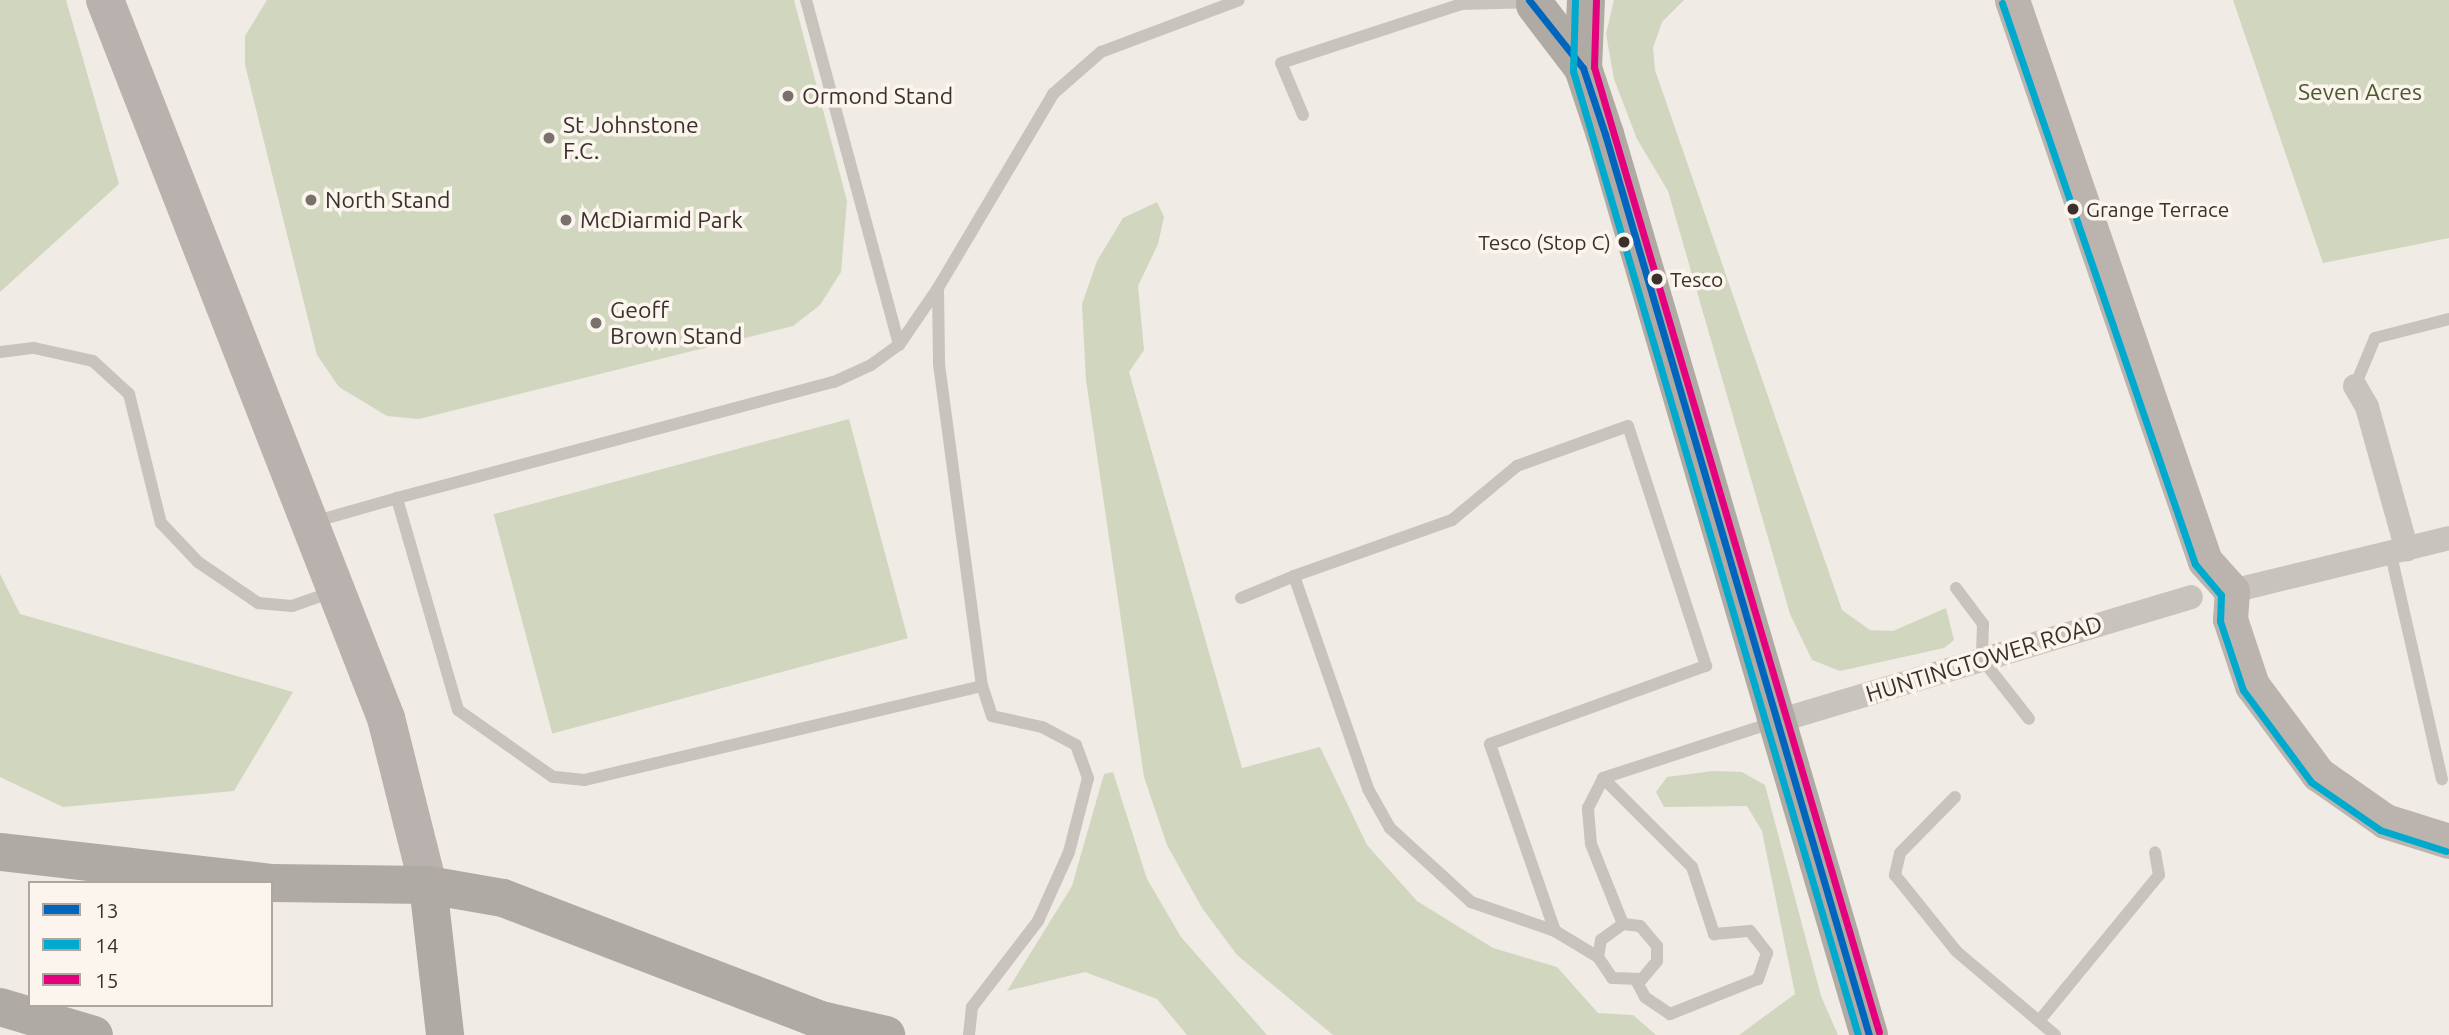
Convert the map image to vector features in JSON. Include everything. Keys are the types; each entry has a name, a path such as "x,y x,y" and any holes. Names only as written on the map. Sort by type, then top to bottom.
{"highway":[{"path":"1532,2 1563,10 1583,0 1583,68 1778,720 1868,1035"},
{"path":"1532,2 1583,68"},
{"path":"0,852 254,881"},
{"path":"273,883 428,885 503,898 821,1020 886,1035"},
{"path":"428,885 444,991 444,1035"},
{"path":"0,1007 94,1035"}],"main road":[{"path":"105,0 310,523 333,592 386,718 428,885"}],"street":[{"path":"2012,0 2201,550 2232,591 2230,619 2252,685 2294,748 2318,774 2385,821 2449,841"},
{"path":"2354,386 2367,407 2399,552"},
{"path":"2232,591 2449,538"},
{"name":"HUNTINGTOWER ROAD","path":"1778,720 2191,597"}],"lane":[{"path":"806,0 899,345"},
{"path":"310,523 834,382 899,345 938,288 1053,94 1101,52 1239,0"},
{"path":"1303,115 1281,63 1463,1 1532,2"},
{"path":"938,288 939,364 982,686 992,716 1042,727 1076,745 1088,778 1069,852 1038,921 972,1007 968,1035"},
{"path":"2354,386 2375,338 2449,319"},
{"path":"0,352 34,348 93,361 129,394 161,523 198,562 258,603 292,606 333,592"},
{"path":"1241,598 1294,576 1452,520 1517,466 1628,426 1706,666 1490,744 1555,931"},
{"path":"397,498 458,709 553,777 584,780 982,686"},
{"path":"2399,552 2442,779"},
{"path":"1294,576 1368,789 1390,828 1471,902 1555,931 1598,957 1612,978 1637,982 1650,973 1657,947 1640,926 1623,924 1601,940 1598,957"},
{"path":"1956,588 1983,624 1982,659 2029,719"},
{"path":"1623,924 1591,844 1588,808 1603,778 1778,720"},
{"path":"1603,778 1692,867 1713,934 1751,931 1768,953 1758,979 1670,1014 1645,997 1637,982"},
{"path":"1955,797 1900,853 1895,875 1956,951 2054,1035"},
{"path":"2039,1021 2159,875 2155,852"}],"green space":[{"path":"0,0 66,0 119,184 0,292"},
{"name":"McDiarmid Park","path":"267,0 794,0 847,201 841,272 820,305 793,326 419,419 387,416 339,387 317,355 245,65 245,36"},
{"path":"1614,0 1684,0 1662,22 1653,48 1655,70 1842,610 1870,630 1893,631 1946,608 1954,640 1944,648 1840,671 1812,660 1790,614 1668,191 1637,139 1614,79 1606,34"},
{"name":"Seven Acres","path":"2233,0 2449,0 2449,238 2323,263"},
{"path":"1157,202 1164,217 1158,244 1138,286 1144,350 1129,372 1242,768 1320,747 1367,845 1417,901 1493,948 1557,967 1598,1013 1633,1015 1656,1035 1333,1035 1237,955 1202,908 1167,845 1144,777 1086,380 1082,304 1097,261 1123,218"},
{"path":"849,419 908,638 552,734 494,514"},
{"path":"0,574 20,614 293,692 234,791 63,807 0,777"},
{"path":"1713,771 1742,772 1765,785 1821,996 1838,1035 1739,1035 1795,994 1762,831 1747,806 1664,807 1656,792 1667,777"},
{"path":"1113,772 1147,879 1181,937 1267,1035 1187,1035 1157,999 1085,972 1007,991 1072,886 1104,774"}],"transit line":[{"name":"13","path":"1529,0 1583,68 1605,134 1869,1035"},
{"name":"14","path":"1575,0 1573,71 1858,1035"},
{"name":"15","path":"1596,0 1594,67 1879,1032"},
{"name":"14","path":"2002,3 2195,564 2221,595 2220,621 2243,690 2311,782 2380,830 2446,851"}],"place":[{"name":"Ormond Stand","path":"788,96"},
{"name":"St Johnstone F.C.","path":"549,138"},
{"name":"North Stand","path":"311,200"},
{"name":"Grange Terrace","path":"2073,209"},
{"name":"McDiarmid Park","path":"566,220"},
{"name":"Tesco (Stop C)","path":"1624,242"},
{"name":"Tesco","path":"1657,279"},
{"name":"Geoff Brown Stand","path":"596,323"}]}
